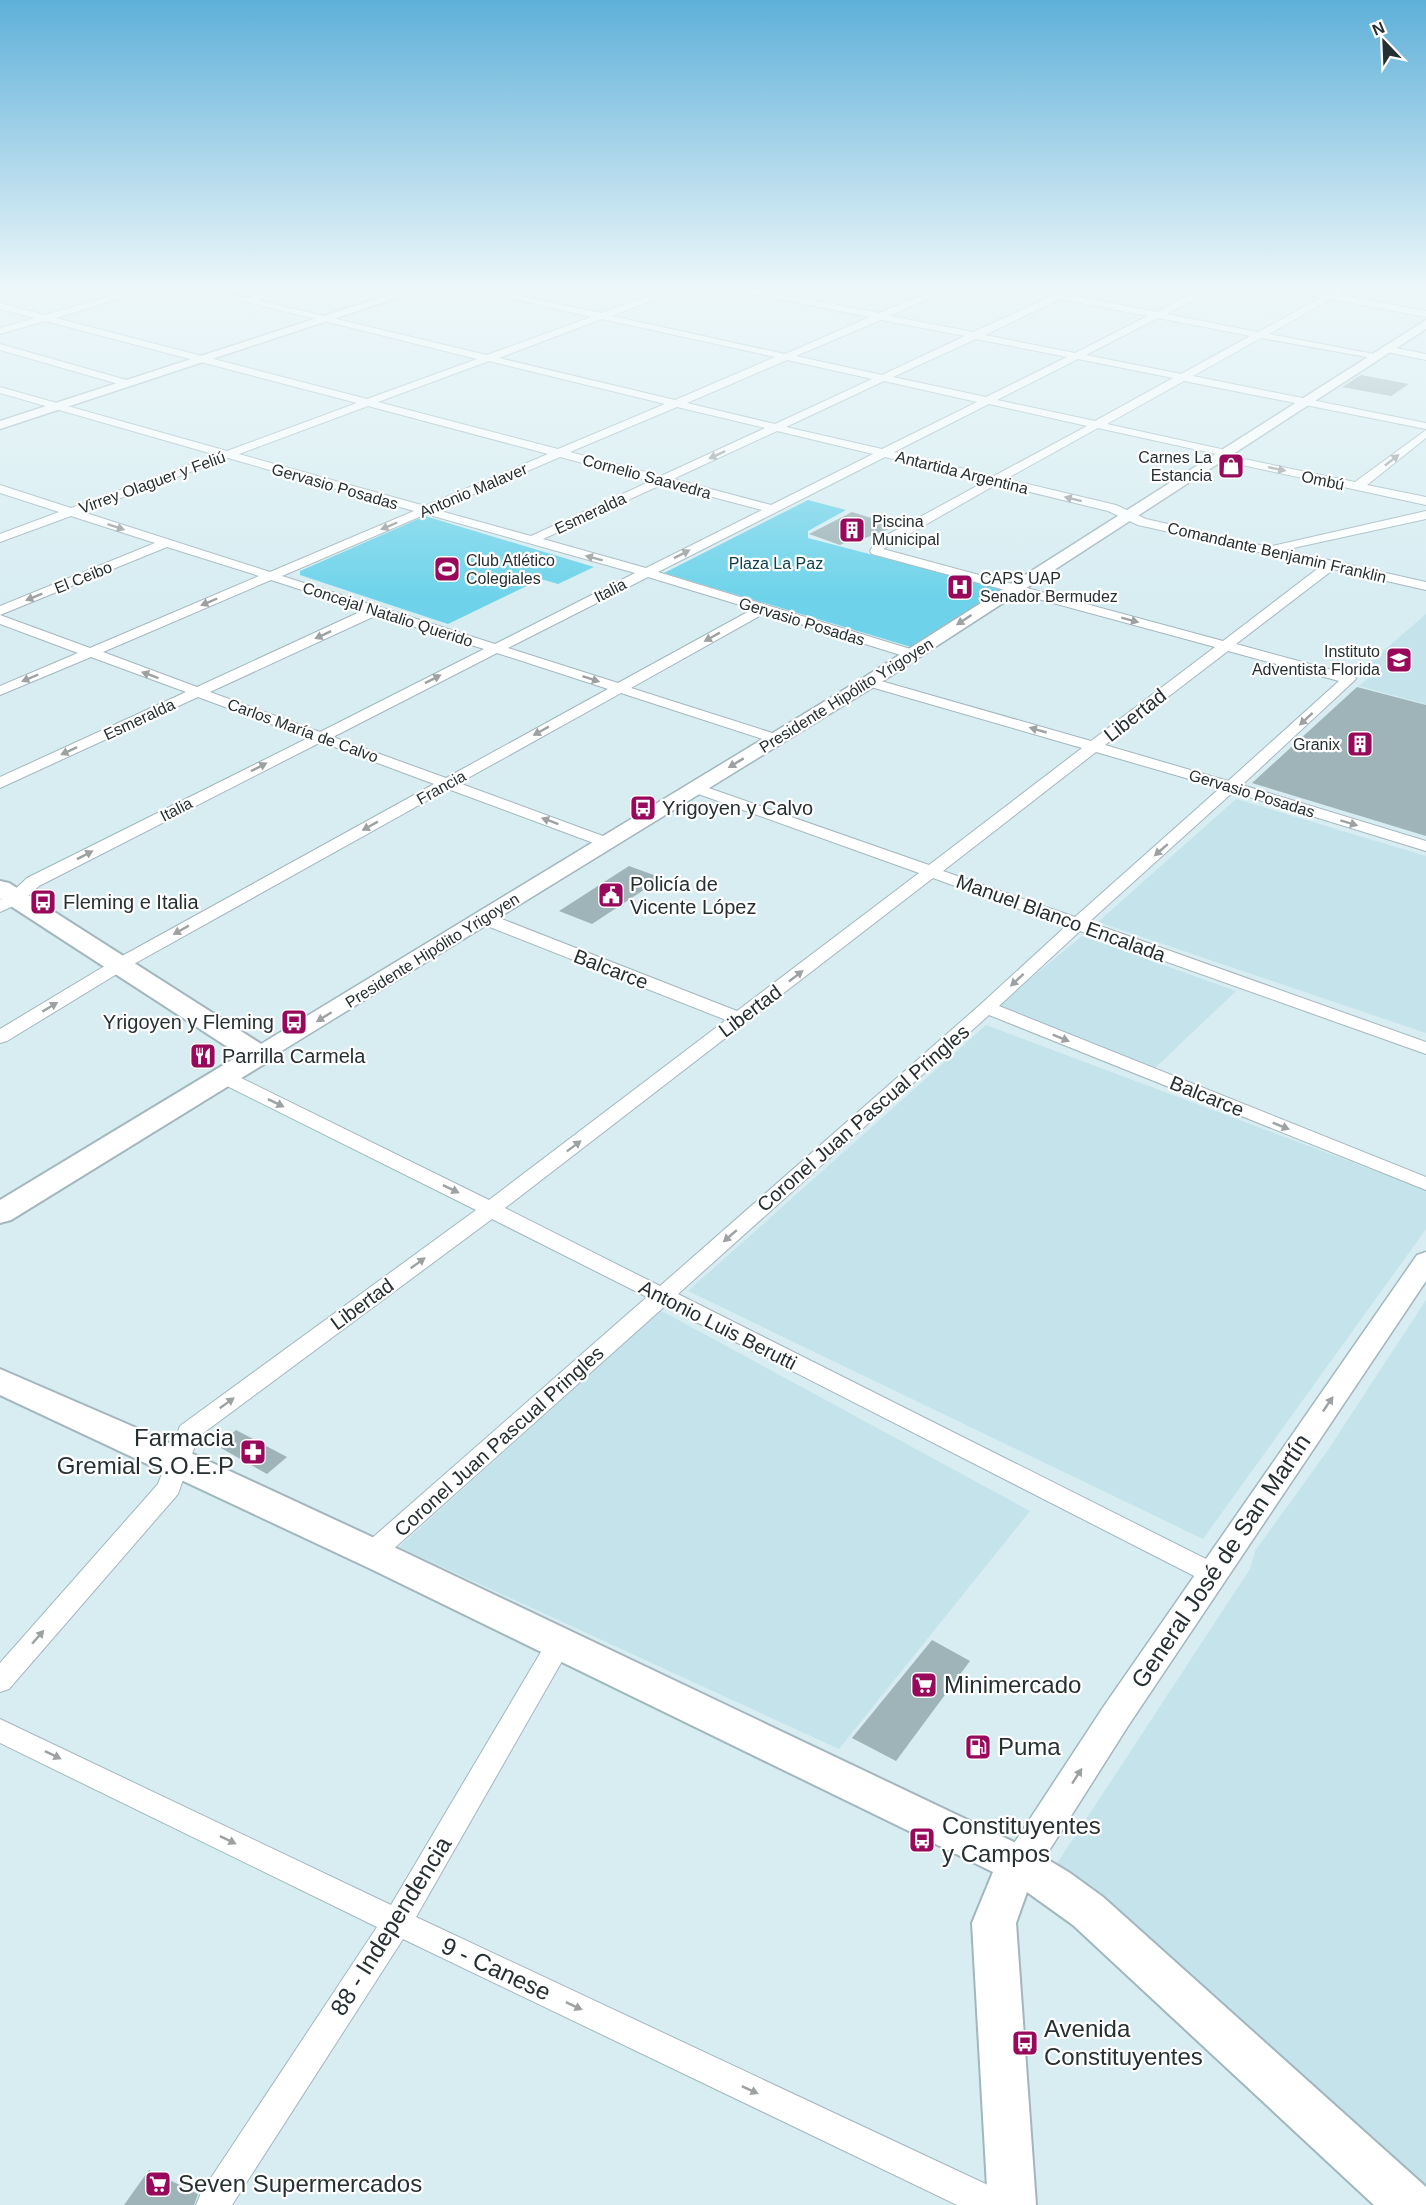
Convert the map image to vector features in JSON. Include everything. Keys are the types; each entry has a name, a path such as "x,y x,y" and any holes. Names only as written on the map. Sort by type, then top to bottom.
{"main road":[{"path":"0,1213 259,1055 119,965 5,898"},
{"path":"0,1381 178,1461 560,1642 1020,1865 1055,1886 1088,1911 1410,2205"},
{"path":"1012,2205 994,1923 1005,1891 1020,1865"}],"street":[{"name":"Gervasio Posadas","path":"7,392 645,572 912,654"},
{"path":"0,425 101,392"},
{"name":"Cornelio Saavedra","path":"325,392 772,509"},
{"name":"Virrey Olaguer y Feliú","path":"0,538 398,392"},
{"name":"Antartida Argentina","path":"630,392 1112,508 1128,516"},
{"name":"Antonio Malaver","path":"0,691 703,392"},
{"name":"Esmeralda","path":"530,541 852,392"},
{"name":"Ombú","path":"948,392 1426,501"},
{"name":"Italia","path":"5,898 319,736 1003,392"},
{"path":"1158,392 880,544 876,551 1226,645"},
{"path":"1253,392 1426,426"},
{"name":"Presidente Hipólito Yrigoyen","path":"259,1055 869,682 1320,392"},
{"path":"1357,487 1426,433"},
{"name":"Concejal Natalio Querido","path":"0,489 777,739"},
{"path":"1267,550 1426,515"},
{"name":"Comandante Benjamin Franklin","path":"1128,516 1142,522 1426,586"},
{"name":"El Ceibo","path":"0,611 165,543"},
{"name":"Libertad","path":"0,1681 169,1488 188,1432 491,1209 1331,565"},
{"name":"Francia","path":"0,1037 119,965 763,609"},
{"name":"Esmeralda","path":"0,783 376,610"},
{"name":"Carlos María de Calvo","path":"0,619 605,842"},
{"name":"Coronel Juan Pascual Pringles","path":"372,1553 987,1008 1076,924 1233,787 1349,679 1226,645"},
{"name":"Gervasio Posadas","path":"869,682 1094,746 1426,846"},
{"name":"Manuel Blanco Encalada","path":"695,788 1426,1048"},
{"name":"Balcarce","path":"483,918 740,1019"},
{"name":"Balcarce","path":"987,1008 1426,1184"},
{"name":"Antonio Luis Berutti","path":"224,1077 491,1209 661,1297 1213,1574"},
{"name":"General José de San Martín","path":"1020,1865 1116,1716 1426,1261"},
{"name":"88 - Independencia","path":"213,2205 397,1922 560,1642"},
{"name":"9 - Canese","path":"0,1730 397,1922 993,2205"}],"shaded area":[{"name":"Instituto Adventista Florida","path":"1426,614 1426,704 1359,686 1371,676 1358,673"},
{"path":"1236,799 1426,856 1426,1033 1098,922"},
{"path":"1082,936 1236,991 1155,1068 997,1006"},
{"path":"986,1025 1426,1190 1426,1229 1203,1539 688,1291"},
{"path":"1426,1300 1426,2192 1056,1865 1250,1569 1255,1551 1328,1450"},
{"path":"660,1310 1030,1511 839,1749 399,1547"}],"green space":[{"name":"Plaza La Paz","path":"808,500 846,510 808,531 808,538 1003,589 911,647 664,573"},
{"name":"Club Atlético Colegiales","path":"425,516 594,567 558,584 541,579 448,624 300,575 300,571"}],"building":[{"path":"1369,392 1397,392 1391,396"},
{"name":"Piscina Municipal","path":"852,512 897,526 852,543 846,542 840,545 809,534"},
{"name":"Granix","path":"1357,687 1426,705 1426,836 1252,783"},
{"name":"Policía de Vicente López","path":"629,866 662,878 592,924 559,911"},
{"name":"Farmacia Gremial S.O.E.P","path":"236,1430 287,1457 267,1474 221,1448 224,1440"},
{"name":"Minimercado","path":"932,1640 970,1661 896,1761 852,1738"},
{"name":"Seven Supermercados","path":"149,2170 198,2194 194,2205 124,2205"}],"place":[{"name":"Carnes La Estancia","path":"1231,466"},
{"name":"Piscina Municipal","path":"852,530"},
{"name":"Club Atlético Colegiales","path":"447,569"},
{"name":"CAPS UAP Senador Bermudez","path":"960,587"},
{"name":"Instituto Adventista Florida","path":"1399,660"},
{"name":"Granix","path":"1360,744"},
{"name":"Yrigoyen y Calvo","path":"643,808"},
{"name":"Policía de Vicente López","path":"611,895"},
{"name":"Fleming e Italia","path":"43,902"},
{"name":"Yrigoyen y Fleming","path":"294,1022"},
{"name":"Parrilla Carmela","path":"203,1056"},
{"name":"Farmacia Gremial S.O.E.P","path":"253,1452"},
{"name":"Minimercado","path":"924,1685"},
{"name":"Puma","path":"978,1747"},
{"name":"Constituyentes y Campos","path":"922,1840"},
{"name":"Avenida Constituyentes","path":"1025,2043"},
{"name":"Seven Supermercados","path":"158,2184"}]}
